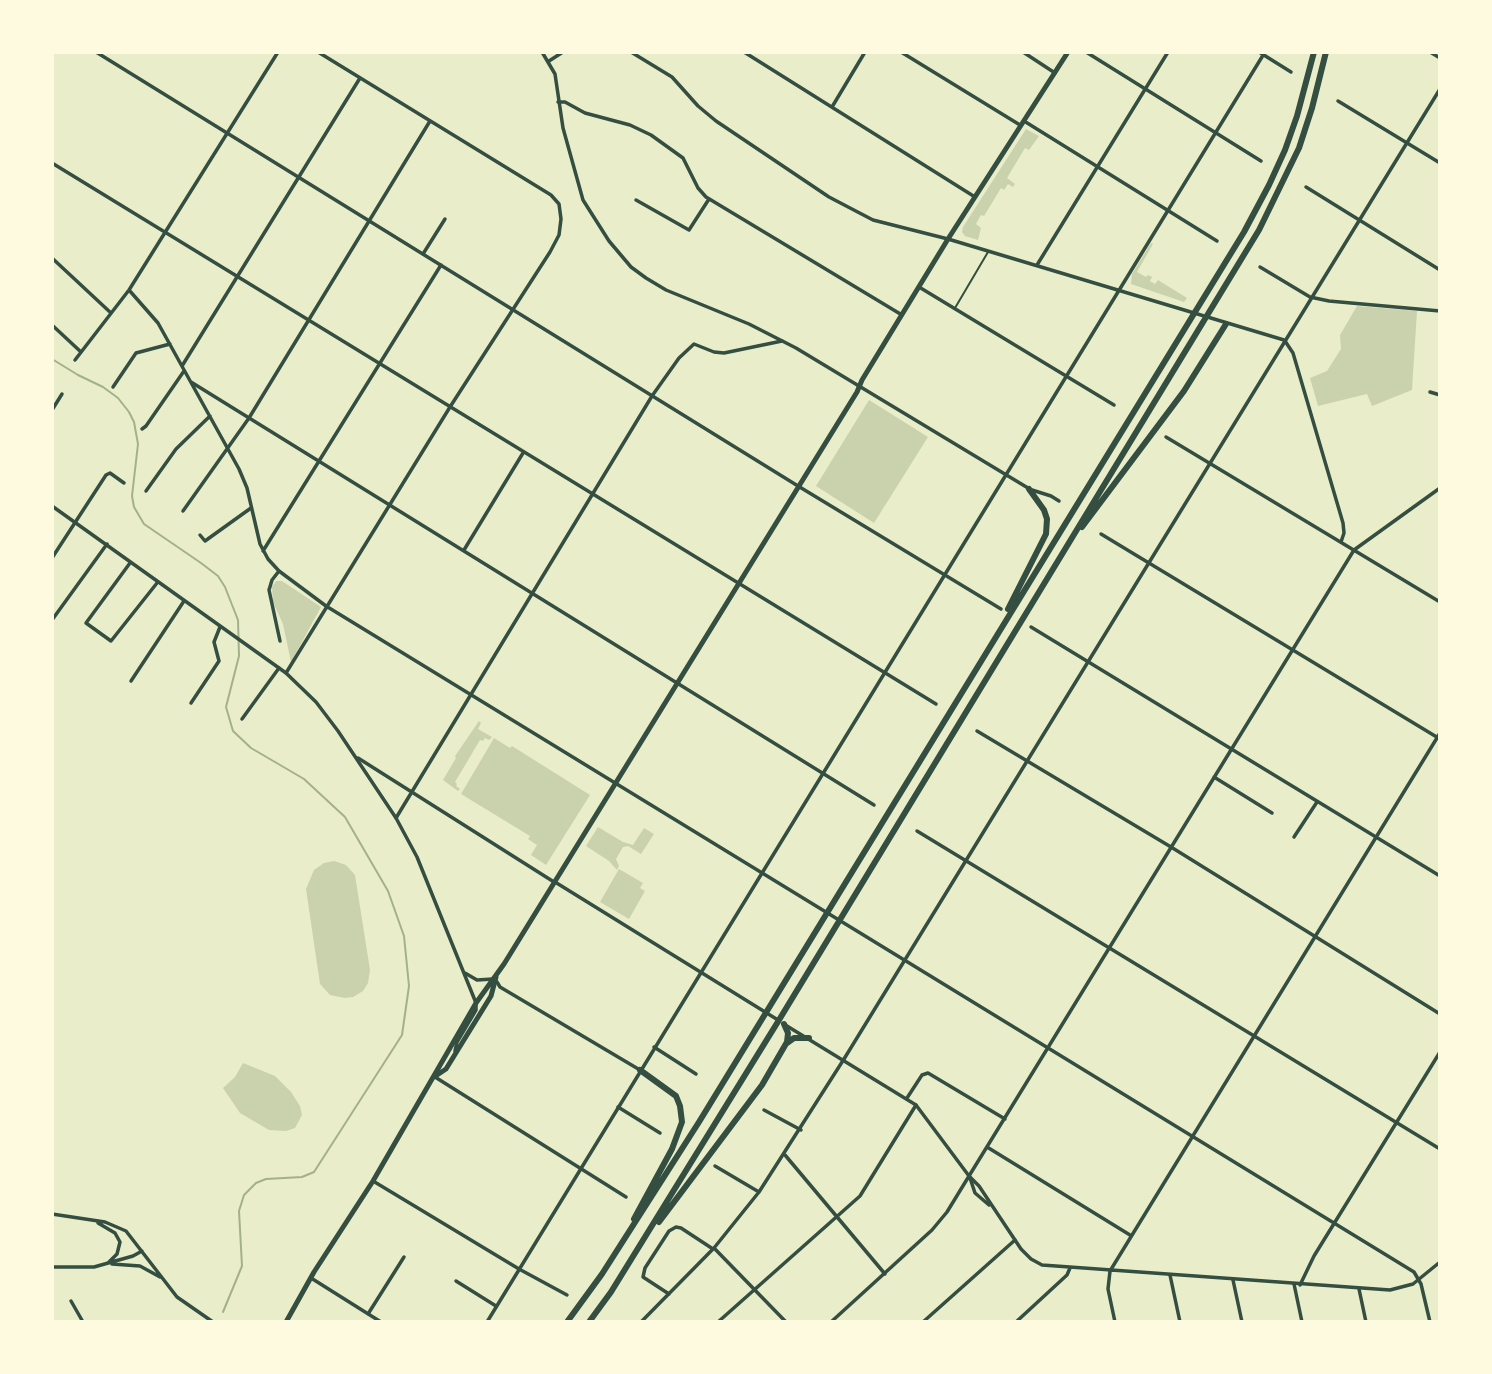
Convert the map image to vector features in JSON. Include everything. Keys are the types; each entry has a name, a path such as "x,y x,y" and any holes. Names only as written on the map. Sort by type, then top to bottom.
{"highway":[{"path":"567,1321 614,1257 699,1122 1259,206 1293,127 1314,52"},
{"path":"589,1321 640,1245 1267,215 1302,138 1326,52"},
{"path":"1064,551 1184,391 1226,324"},
{"path":"952,706 1045,539 1045,514 1029,489"},
{"path":"640,1245 747,1107 786,1045 789,1035 784,1024"},
{"path":"786,1045 794,1038 809,1038"},
{"path":"614,1257 672,1149 681,1122 681,1110 676,1096 640,1070"}],"main road":[{"path":"286,1321 310,1278 373,1181 476,1003 495,978 948,239 1068,52"},
{"path":"435,1077 444,1071 491,996 495,978"}],"street":[{"path":"96,52 1001,609"},
{"path":"75,360 129,290 278,52"},
{"path":"286,673 559,235 561,212 559,204 551,195 318,52"},
{"path":"542,52 556,79 558,102 583,200 620,256 641,275 659,286 736,318 782,341 1004,475 1059,501"},
{"path":"549,61 563,52"},
{"path":"631,52 672,77 698,106 716,121 828,197 873,220 948,239 1284,340 1293,353 1343,523 1341,542"},
{"path":"744,52 975,197"},
{"path":"832,107 865,52"},
{"path":"901,52 1217,241"},
{"path":"1023,52 1055,73"},
{"path":"1086,52 1261,162"},
{"path":"1037,266 1168,52"},
{"path":"1430,52 1440,58"},
{"path":"489,1321 1263,53 1291,72"},
{"path":"142,429 183,368 236,276 360,78"},
{"path":"641,1321 713,1249 760,1192 785,1155 1440,89"},
{"path":"1338,101 1440,163"},
{"path":"558,102 565,102 585,113 631,125 667,145 686,162 698,188 709,199 902,315"},
{"path":"183,511 249,418 430,121"},
{"path":"52,163 936,704"},
{"path":"1306,187 1440,270"},
{"path":"636,200 689,230 709,199"},
{"path":"423,254 445,219"},
{"path":"52,258 111,313"},
{"path":"263,551 441,265"},
{"path":"1259,267 1310,297 1440,311"},
{"path":"919,287 1114,405"},
{"path":"129,290 153,315 244,479 263,551 279,572 326,606 1414,1272 1419,1279 1430,1321"},
{"path":"52,325 81,352"},
{"path":"396,818 652,396 673,366 692,345 724,353 782,341"},
{"path":"113,387 136,353 170,344"},
{"path":"190,382 874,804"},
{"path":"1430,392 1440,395"},
{"path":"52,410 62,394"},
{"path":"146,491 176,449 210,416"},
{"path":"1166,437 1440,602"},
{"path":"464,550 524,453"},
{"path":"52,558 78,522 79,516 106,475 110,473 124,483"},
{"path":"831,1321 932,1230 947,1212 1354,550 1440,488"},
{"path":"52,506 286,673 316,702 358,758 417,857 476,1003 477,1010 457,1042 453,1057"},
{"path":"200,535 205,541 252,507"},
{"path":"1101,534 1439,736 1130,1235 1110,1271 1108,1289 1115,1319 1108,1321"},
{"path":"52,620 107,544"},
{"path":"130,563 86,623 111,641 157,583"},
{"path":"279,572 272,580 269,590 280,641"},
{"path":"131,681 184,601"},
{"path":"191,703 219,661 214,642 219,627"},
{"path":"1031,627 1440,877"},
{"path":"243,719 279,668"},
{"path":"977,731 1171,847 1440,1014"},
{"path":"358,758 699,973 907,1098 916,1105 979,1186 1026,1255 1036,1262 1070,1268 1396,1290 1419,1279 1440,1262"},
{"path":"1214,777 1272,813"},
{"path":"1294,837 1317,803"},
{"path":"917,831 1440,1149"},
{"path":"461,969 475,980 495,978 500,987 640,1070"},
{"path":"654,1047 696,1074"},
{"path":"1300,1285 1306,1270 1440,1052"},
{"path":"907,1098 922,1074 929,1073 1005,1119"},
{"path":"435,1077 625,1197"},
{"path":"718,1321 859,1196 916,1105"},
{"path":"618,1107 660,1133"},
{"path":"764,1110 801,1130"},
{"path":"987,1147 1130,1235"},
{"path":"785,1155 885,1274"},
{"path":"715,1166 760,1192"},
{"path":"969,1176 975,1193 991,1207"},
{"path":"373,1181 567,1295"},
{"path":"959,1193 975,1193"},
{"path":"52,1214 94,1220 119,1227 132,1237 184,1303 212,1321"},
{"path":"94,1220 109,1228 119,1239 117,1254 106,1264"},
{"path":"669,1294 643,1277 644,1271 667,1233 673,1228 681,1228 713,1249 786,1321"},
{"path":"923,1321 1015,1240"},
{"path":"106,1264 142,1251"},
{"path":"368,1314 404,1257"},
{"path":"52,1267 78,1268 106,1264 140,1266 163,1279"},
{"path":"1016,1321 1067,1275 1070,1268"},
{"path":"1170,1275 1180,1321"},
{"path":"310,1278 381,1321"},
{"path":"1233,1280 1242,1321"},
{"path":"456,1281 496,1306"},
{"path":"1294,1284 1302,1321"},
{"path":"1359,1289 1366,1321"},
{"path":"71,1301 83,1321"}],"lane":[{"path":"955,309 989,251"}],"green space":[{"path":"1026,129 1039,136 1029,150 1025,148 1007,178 1015,184 1013,187 1008,184 1004,190 1001,188 984,216 981,215 976,224 981,228 978,240 965,236 963,227"},
{"path":"1151,243 1153,244 1137,272 1152,277 1150,281 1155,284 1158,280 1187,298 1184,302 1131,284 1132,274"},
{"path":"1357,306 1417,311 1412,390 1372,406 1367,394 1318,406 1310,378 1327,371 1341,349 1340,335"},
{"path":"869,400 928,437 874,523 816,486"},
{"path":"276,581 282,581 321,607 291,662 283,624 273,602 272,587"},
{"path":"479,721 481,723 478,729 492,737 489,740 480,740 455,782 460,789 458,791 443,780 455,756"},
{"path":"494,738 510,748 512,746 590,795 546,865 531,855 537,845 528,839 530,836 461,794"},
{"path":"598,827 633,845 644,828 654,834 641,854 628,846 623,847 616,859 619,866 617,870 609,861 586,846"},
{"path":"334,861 346,865 355,875 370,970 368,983 363,991 345,998 330,995 320,984 306,889 314,870 324,863"},
{"path":"619,869 643,883 640,888 645,891 629,919 600,902"},
{"path":"243,1063 275,1076 291,1092 302,1115 295,1128 286,1131 269,1130 240,1113 223,1088 235,1077"}],"waterway":[{"path":"52,359 103,387 118,398 129,412 134,422 138,444 132,496 134,507 144,524 218,576 225,587 238,620 239,656 226,707 233,731 251,748 304,779 345,817 388,891 404,936 409,986 402,1035 314,1172 302,1177 266,1179 256,1183 244,1195 239,1211 242,1266 223,1312"}]}
